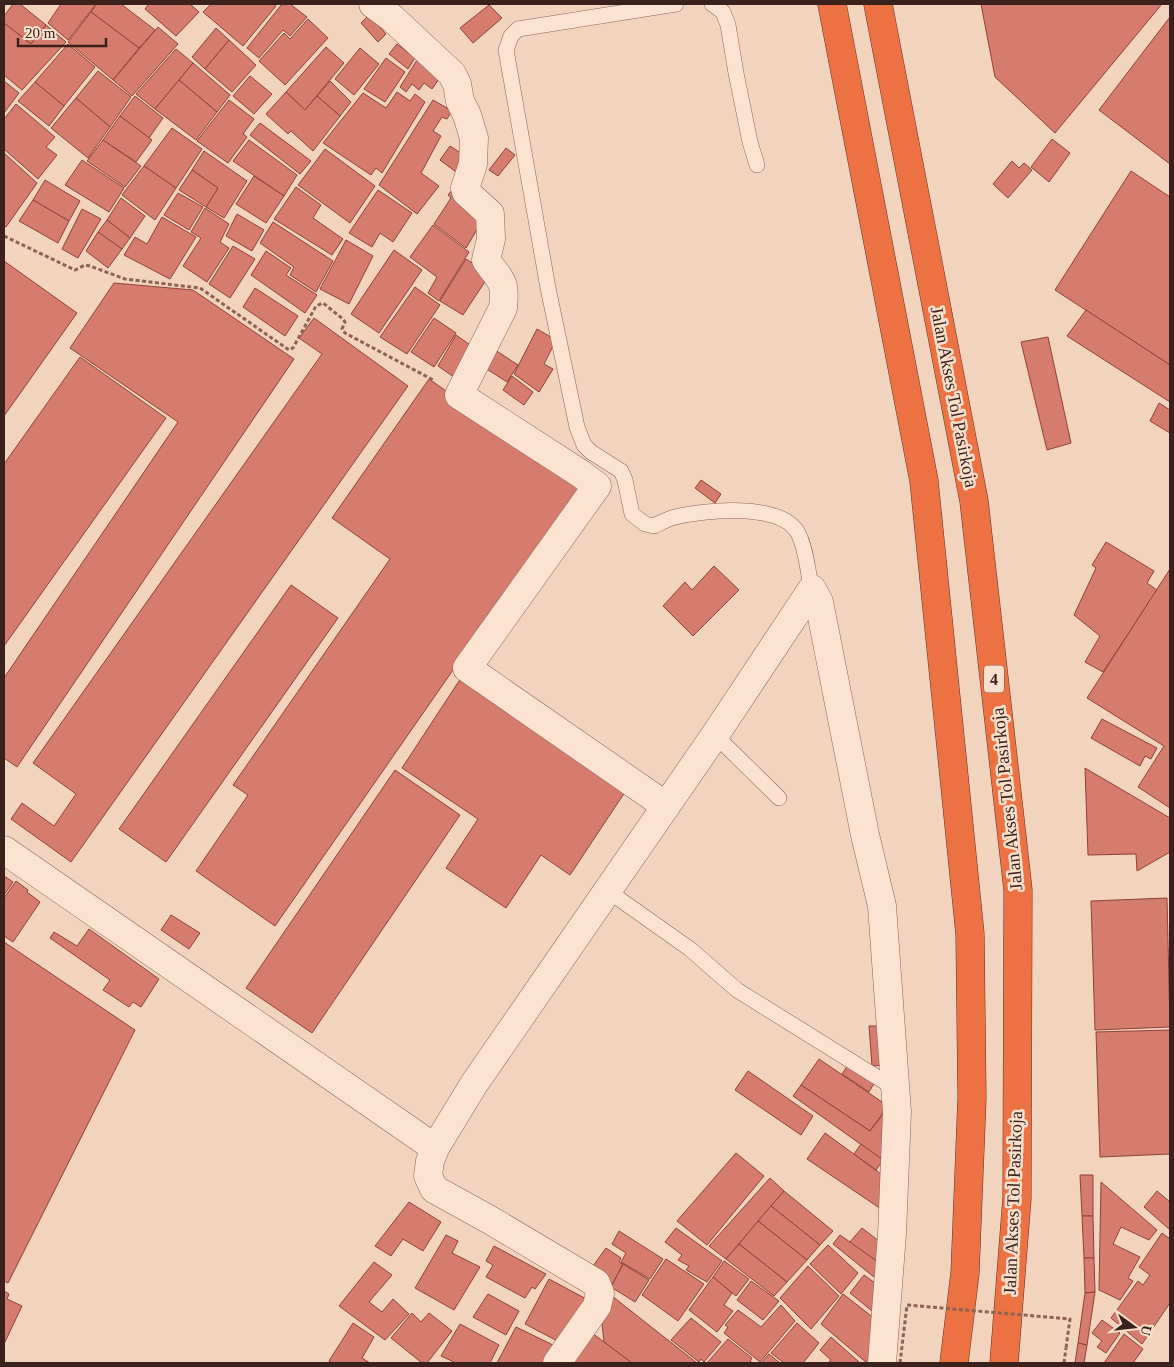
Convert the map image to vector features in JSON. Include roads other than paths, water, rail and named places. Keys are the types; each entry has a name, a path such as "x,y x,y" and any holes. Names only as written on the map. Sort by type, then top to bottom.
{"highway":[{"path":"832,4 924,481 970,934 972,1098 965,1273 954,1363"},
{"name":"Jalan Akses Tol Pasirkoja","path":"878,4 974,501 1018,890 1017,1198 1004,1363"}],"street":[{"path":"373,4 392,18 452,74 474,138 473,164 466,192 490,214 491,239 486,260 504,284 504,294 503,308 459,395 597,486 467,668 666,806"},
{"path":"557,1363 597,1306 600,1293 596,1283 490,1220 434,1190 428,1176 430,1161 474,1084 715,735 812,589 819,602 865,835 882,906 897,1112 892,1224 882,1363"},
{"path":"4,850 436,1148"}],"lane":[{"path":"676,4 518,29 510,36 506,50 548,288 577,427 584,445 591,452 620,471 625,480 632,514 645,524 654,526 672,517 701,512 758,512 779,517 789,523 798,532 812,589"},
{"path":"712,4 723,12 728,25 746,125 757,165"},
{"path":"715,735 779,798"},
{"path":"608,891 690,950 737,990 896,1089"}]}
